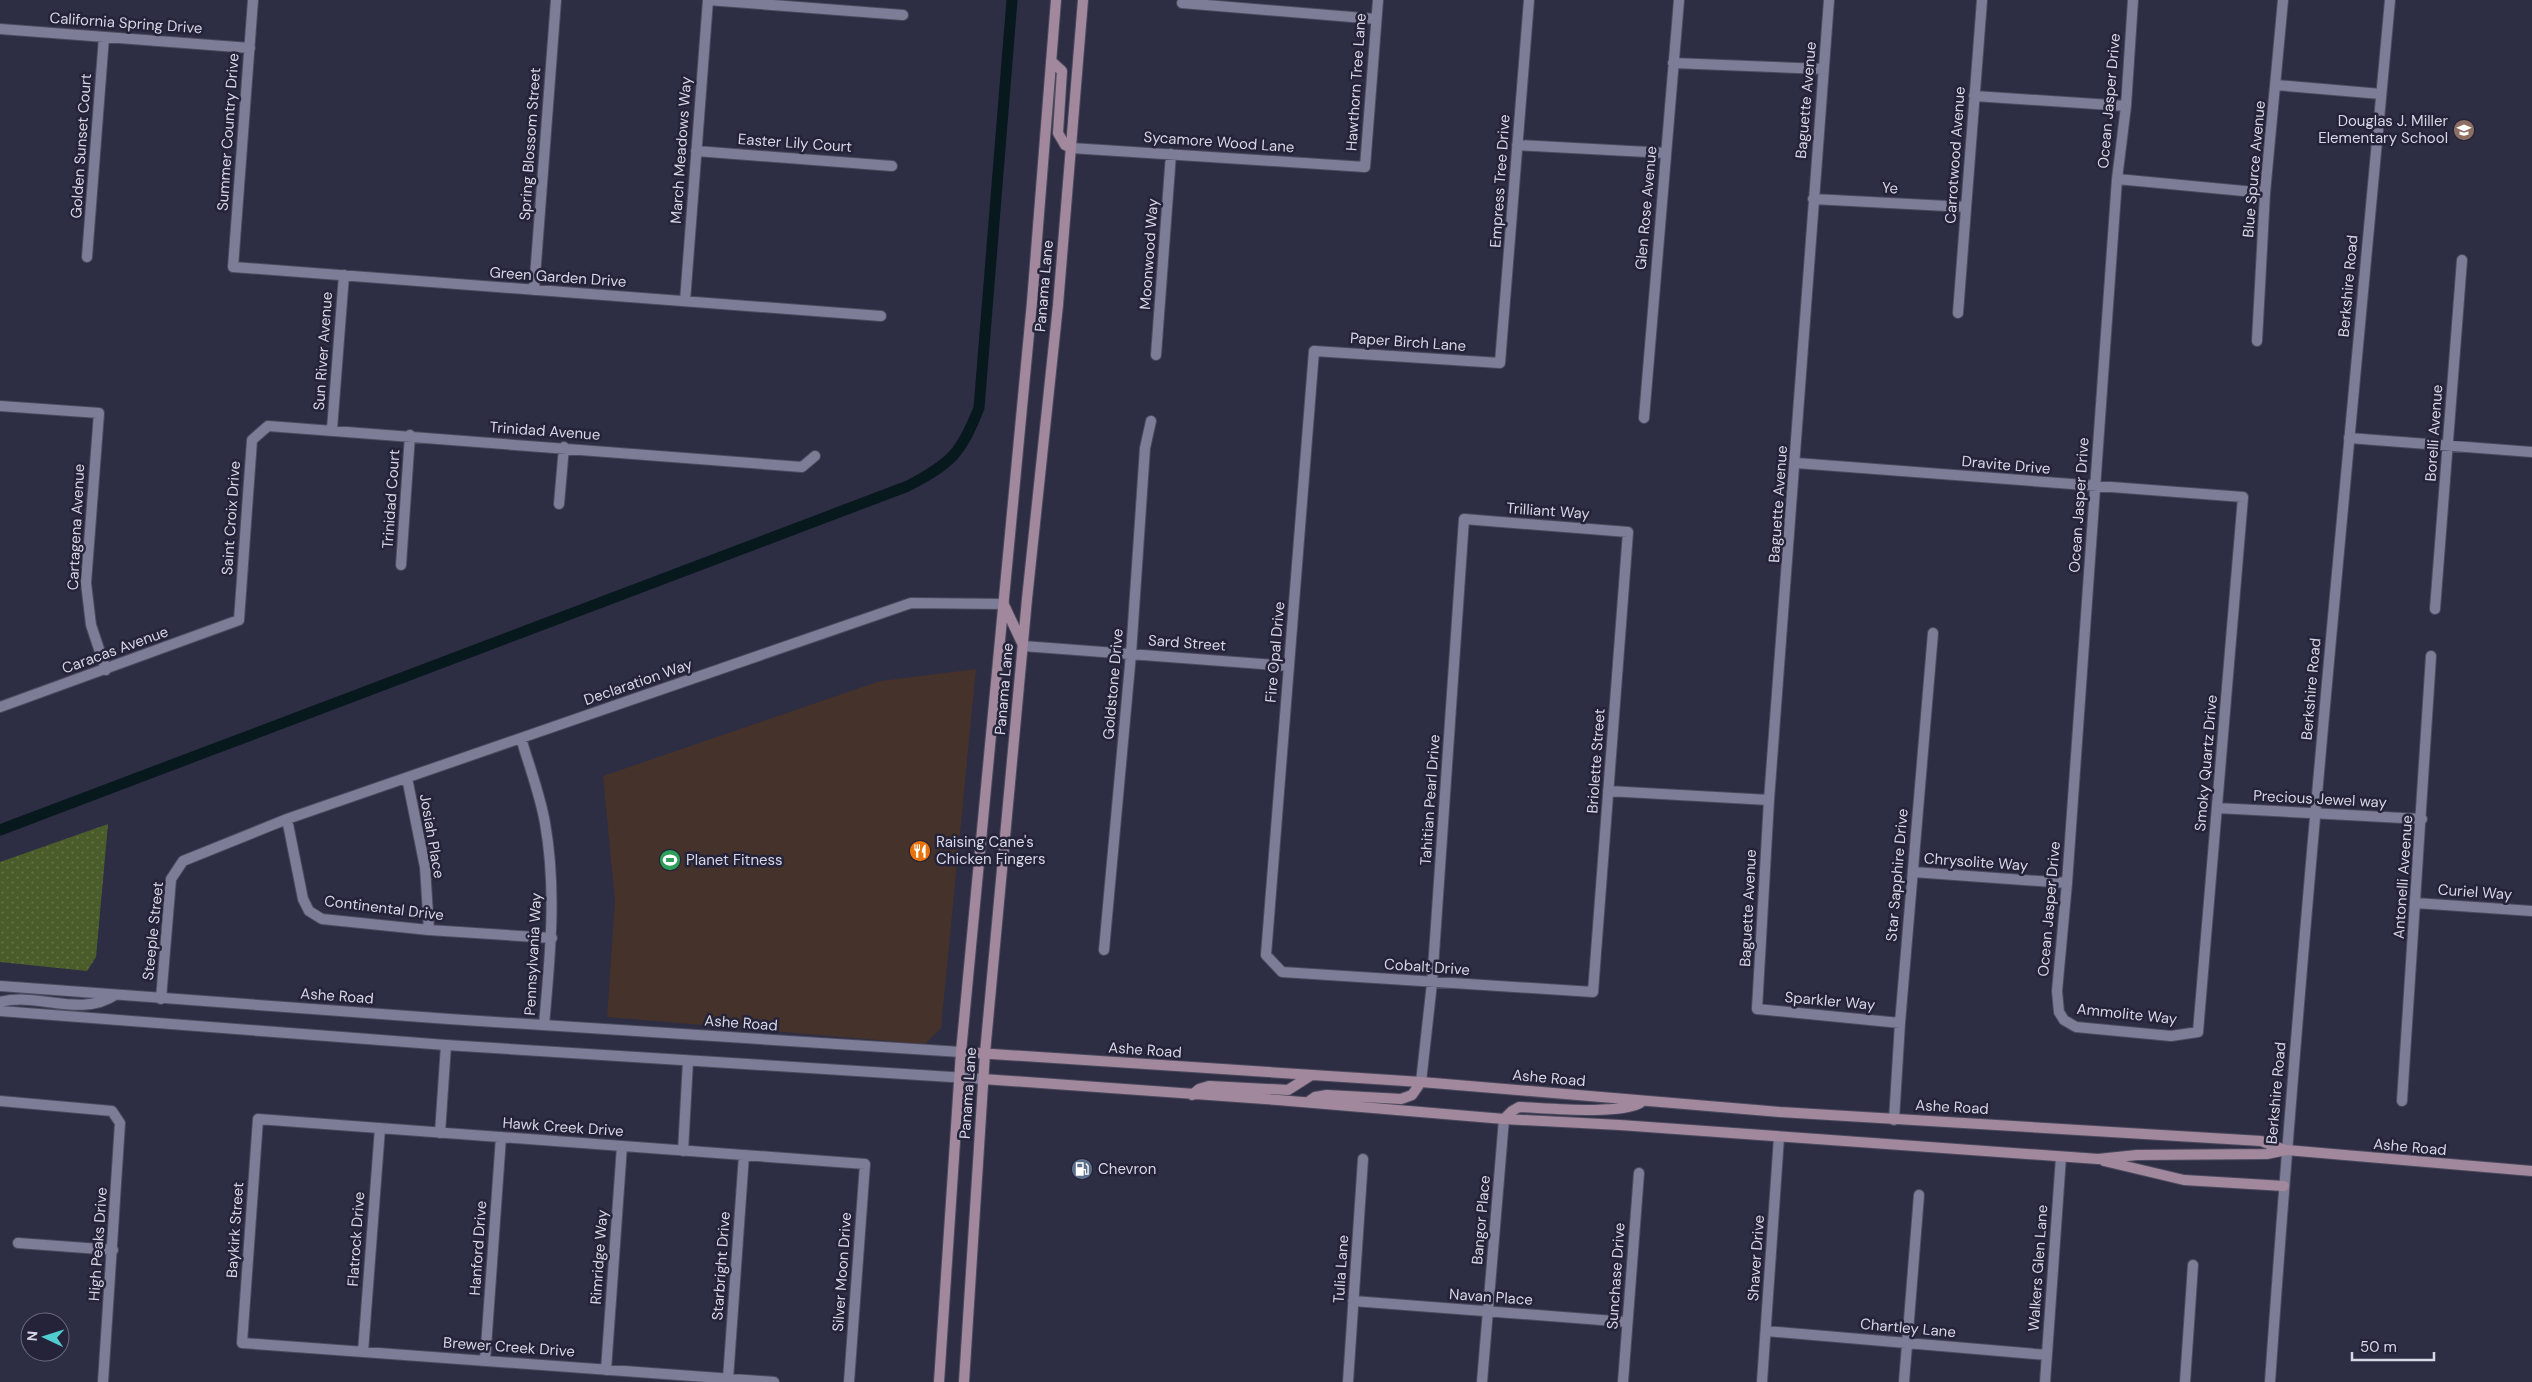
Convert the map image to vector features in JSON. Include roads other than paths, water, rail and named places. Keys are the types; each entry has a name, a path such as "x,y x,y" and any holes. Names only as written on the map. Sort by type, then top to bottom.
{"main road":[{"name":"Panama Lane","path":"939,1382 962,1052 1032,302 1056,0"},
{"name":"Panama Lane","path":"964,1382 985,1053 1023,646 1058,305 1083,0"},
{"path":"1051,61 1062,71 1058,133 1065,145 1071,148"},
{"path":"1004,604 1023,646"},
{"name":"Ashe Road","path":"962,1052 1421,1082 1894,1120 2261,1141 2286,1150 2532,1171"},
{"path":"1192,1095 1209,1086 1288,1090 1310,1076"},
{"name":"Ashe Road","path":"983,1079 1504,1120 2061,1157 2098,1159 2137,1155 2267,1154 2286,1150"},
{"path":"1307,1103 1315,1097 1327,1095 1401,1099 1412,1095 1421,1082"},
{"path":"1504,1120 1512,1111 1519,1107 1633,1107 1643,1101"},
{"path":"2098,1159 2184,1180 2284,1186"}],"street":[{"name":"Summer Country Drive","path":"233,267 253,0"},
{"name":"Spring Blossom Street","path":"534,290 556,0"},
{"path":"708,0 903,15"},
{"name":"March Meadows Way","path":"685,301 708,0"},
{"name":"Hawthorn Tree Lane","path":"1365,166 1378,0"},
{"name":"Empress Tree Drive","path":"1500,363 1529,0"},
{"name":"Glen Rose Avenue","path":"1644,418 1679,0"},
{"name":"Baguette Avenue","path":"1757,1010 1769,800 1796,462 1813,199 1829,0"},
{"name":"Carrotwood Avenue","path":"1958,313 1982,0"},
{"name":"Ocean Jasper Drive","path":"2059,1012 2057,992 2067,884 2117,179 2126,106 2133,0"},
{"name":"Blue Spurce Avenue","path":"2257,341 2265,193 2283,0"},
{"name":"Berkshire Road","path":"2270,1382 2286,1150 2314,814 2390,0"},
{"path":"1182,3 1376,19"},
{"name":"California Spring Drive","path":"0,29 250,48"},
{"name":"Golden Sunset Court","path":"87,257 104,36"},
{"path":"1674,62 1823,69"},
{"path":"2276,85 2381,94"},
{"path":"1974,96 2126,106"},
{"path":"1517,145 1666,153"},
{"name":"Sycamore Wood Lane","path":"1071,148 1365,166"},
{"name":"Easter Lily Court","path":"696,151 892,166"},
{"name":"Moonwood Way","path":"1156,356 1170,154"},
{"path":"2117,179 2265,193"},
{"name":"Ye","path":"1813,199 1966,207"},
{"name":"Borelli Avenue","path":"2435,609 2462,260"},
{"name":"Green Garden Drive","path":"233,267 881,316"},
{"name":"Sun River Avenue","path":"332,429 344,276"},
{"name":"Paper Birch Lane","path":"1314,351 1500,363"},
{"name":"Fire Opal Drive","path":"1266,955 1314,351"},
{"name":"Cartagena Avenue","path":"0,406 99,413 86,583 91,626 106,670"},
{"name":"Goldstone Drive","path":"1104,950 1131,654 1145,448 1151,421"},
{"name":"Trinidad Avenue","path":"268,426 332,429 802,466 815,456"},
{"name":"Saint Croix Drive","path":"240,620 252,440 268,426"},
{"name":"Trinidad Court","path":"401,565 410,435"},
{"path":"2349,438 2532,452"},
{"path":"559,504 564,447"},
{"name":"Dravite Drive","path":"1796,462 2095,487 2243,497"},
{"name":"Smoky Quartz Drive","path":"2198,1032 2243,497"},
{"name":"Trilliant Way","path":"1464,519 1628,532"},
{"name":"Tahitian Pearl Drive","path":"1421,1082 1432,983 1464,519"},
{"name":"Briolette Street","path":"1594,992 1628,532"},
{"name":"Declaration Way","path":"287,819 911,603 1004,604"},
{"name":"Caracas Avenue","path":"0,707 240,620"},
{"name":"Star Sapphire Drive","path":"1894,1120 1912,872 1933,633"},
{"name":"Sard Street","path":"1023,646 1289,666"},
{"name":"Antonelli Aveenue","path":"2402,1101 2422,819 2431,656"},
{"name":"Pennsylvania Way","path":"521,738 545,822 551,880 552,938 544,1025"},
{"name":"Josiah Place","path":"407,778 425,867 429,930"},
{"path":"1608,792 1769,800"},
{"name":"Precious Jewel way","path":"2217,808 2422,819"},
{"name":"Continental Drive","path":"287,819 303,899 309,911 322,919 429,930 552,938"},
{"name":"Steeple Street","path":"161,999 171,880 183,861 287,819"},
{"name":"Chrysolite Way","path":"1912,872 2067,884"},
{"name":"Curiel Way","path":"2416,903 2532,911"},
{"name":"Cobalt Drive","path":"1266,955 1282,972 1594,992"},
{"name":"Ashe Road","path":"0,986 161,999 962,1052"},
{"path":"0,1002 18,1000 95,1005 115,995"},
{"name":"Sparkler Way","path":"1757,1010 1900,1023"},
{"name":"Ashe Road","path":"0,1011 446,1045 983,1079"},
{"name":"Ammolite Way","path":"2059,1012 2064,1020 2076,1027 2171,1036 2198,1032"},
{"path":"440,1133 446,1045"},
{"path":"683,1151 688,1061"},
{"name":"High Peaks Drive","path":"0,1101 112,1111 120,1123 103,1382"},
{"name":"Hawk Creek Drive","path":"258,1120 865,1164"},
{"name":"Baykirk Street","path":"242,1343 258,1120"},
{"name":"Bangor Place","path":"1482,1382 1504,1120"},
{"name":"Flatrock Drive","path":"363,1352 380,1128"},
{"name":"Hanford Drive","path":"485,1361 501,1137"},
{"name":"Shaver Drive","path":"1762,1382 1779,1137"},
{"name":"Rimridge Way","path":"606,1370 622,1146"},
{"name":"Starbright Drive","path":"728,1379 744,1155"},
{"name":"Walkers Glen Lane","path":"2045,1382 2061,1157"},
{"name":"Tulia Lane","path":"1348,1382 1364,1158"},
{"name":"Silver Moon Drive","path":"850,1382 865,1164"},
{"name":"Sunchase Drive","path":"1622,1382 1639,1172"},
{"path":"1904,1382 1919,1195"},
{"path":"18,1243 113,1250"},
{"path":"2185,1382 2193,1265"},
{"name":"Navan Place","path":"1354,1301 1627,1322"},
{"name":"Chartley Lane","path":"1766,1331 2047,1355"},
{"name":"Brewer Creek Drive","path":"242,1343 774,1382"}],"waterway":[{"path":"0,830 908,486 945,463 960,446 979,408 1012,0"}],"place":[{"name":"Douglas J. Miller Elementary School","path":"2464,130"},
{"name":"Raising Cane's Chicken Fingers","path":"920,851"},
{"name":"Planet Fitness","path":"670,860"},
{"name":"Chevron","path":"1082,1169"}]}
